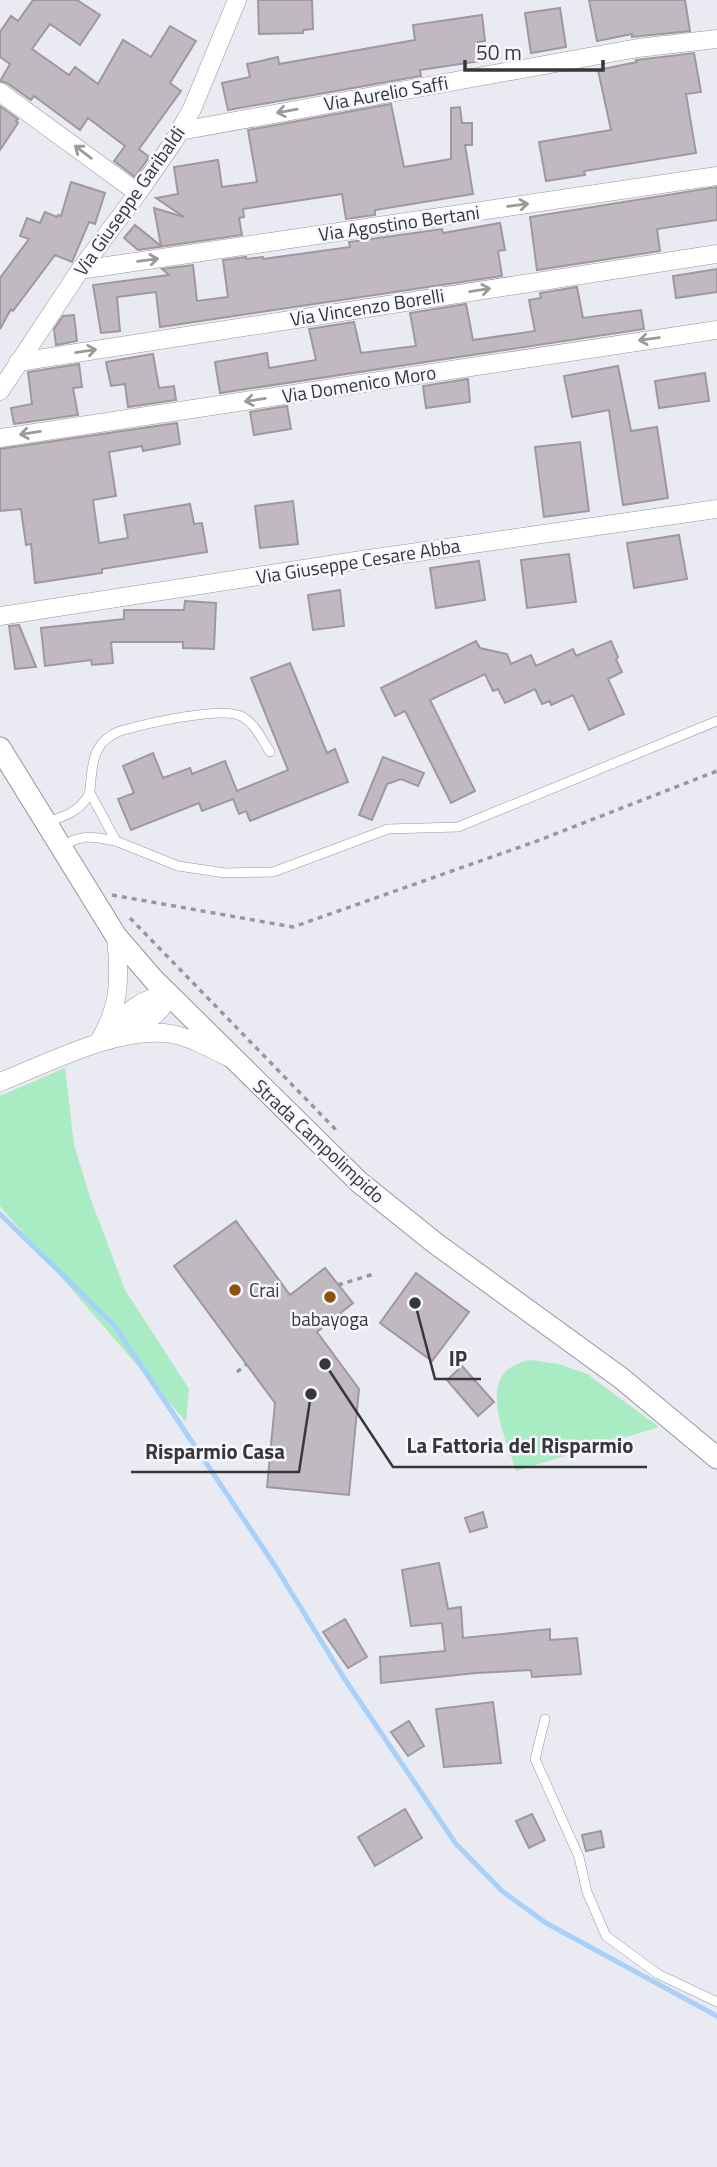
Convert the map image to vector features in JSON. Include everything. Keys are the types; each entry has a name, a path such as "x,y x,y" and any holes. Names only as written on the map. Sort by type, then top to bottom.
{"street":[{"name":"Via Giuseppe Garibaldi","path":"0,391 80,270 138,193 180,131 237,0"},
{"name":"Via Aurelio Saffi","path":"180,131 638,48 717,39"},
{"path":"0,92 138,193"},
{"name":"Via Agostino Bertani","path":"80,270 717,176"},
{"name":"Via Vincenzo Borelli","path":"18,362 717,254"},
{"name":"Via Domenico Moro","path":"0,438 717,330"},
{"name":"Via Giuseppe Cesare Abba","path":"0,617 362,560 717,509"},
{"name":"Strada Campolimpido","path":"0,748 116,936 140,965 234,1060 373,1194 435,1243 621,1378 717,1458"},
{"path":"98,1043 112,1018 118,995 116,936"},
{"path":"98,1043 133,1006 149,998 170,995"},
{"path":"0,1082 98,1043 138,1034 163,1033 188,1038 234,1060"}],"lane":[{"path":"116,841 90,793 92,763 100,743 113,733 212,713 232,713 249,721 270,752"},
{"path":"62,846 86,837 116,841 178,866 225,873 273,872 388,830 458,827 717,721"},
{"path":"47,822 76,810 90,793"},
{"path":"545,1719 535,1759 579,1857 587,1892 606,1936 658,1974 717,2002"}],"path":[{"path":"116,904 106,894 293,927 537,842 717,771"},
{"path":"125,913 345,1138"},
{"path":"338,1285 374,1274"},
{"path":"237,1373 247,1364"}],"green space":[{"path":"65,1068 74,1145 91,1200 125,1290 189,1389 186,1422 0,1206 0,1096"},
{"path":"530,1360 559,1364 587,1374 659,1427 516,1471 500,1423 497,1390 502,1377 512,1366"}],"building":[{"path":"33,0 77,0 100,15 80,45 50,24 32,49 69,75 75,67 98,84 123,40 151,57 170,26 196,41 170,83 181,91 139,149 149,157 135,177 114,161 125,146 88,118 80,130 34,96 31,100 0,81 10,64 0,57 0,32 11,16 18,21"},
{"path":"258,0 312,0 313,29 303,30 303,33 259,34"},
{"path":"589,0 685,0 690,31 632,37 632,34 597,41"},
{"path":"560,8 566,47 531,53 525,13"},
{"path":"482,15 485,41 478,42 481,61 420,70 421,76 228,110 222,83 250,77 247,64 278,57 279,64 415,40 413,25"},
{"path":"694,53 701,92 686,94 696,153 584,171 585,175 546,181 539,142 611,130 598,70 637,62 636,60"},
{"path":"391,104 404,167 451,159 451,108 460,107 462,123 472,123 472,145 465,145 473,194 375,210 375,215 346,219 342,194 243,209 244,217 239,218 242,235 138,250 124,238 135,225 161,246 154,208 184,217 156,198 178,194 174,167 218,160 222,187 257,182 248,130"},
{"path":"0,106 18,119 18,123 0,150"},
{"path":"71,182 105,193 95,224 89,222 72,262 55,255 13,311 11,309 0,329 0,278 29,239 20,236 27,218 40,223 45,212 61,216"},
{"path":"717,187 717,220 657,229 660,251 537,270 530,217"},
{"path":"500,223 505,250 498,251 502,276 160,327 156,292 117,297 120,331 101,333 93,285 169,275 162,269 193,265 197,301 228,297 223,260 246,257 263,259 350,247 349,242 442,229 443,233"},
{"path":"717,269 717,292 676,298 673,276"},
{"path":"577,287 583,318 641,310 644,329 220,393 215,362 267,353 269,368 316,360 309,329 354,322 361,353 416,346 410,313 466,304 473,340 535,331 529,300 541,298 540,293"},
{"path":"74,315 77,341 56,345 54,329 63,316"},
{"path":"153,354 159,388 174,386 176,400 128,407 125,384 111,386 106,362"},
{"path":"79,364 82,387 73,388 78,415 14,424 11,408 32,404 28,372"},
{"path":"618,366 631,431 657,427 668,498 623,505 609,410 572,417 564,376"},
{"path":"705,373 709,401 659,408 655,381"},
{"path":"468,379 470,402 426,408 423,386"},
{"path":"287,406 291,429 254,435 250,412"},
{"path":"177,423 180,444 143,451 142,446 109,452 116,496 93,500 99,543 128,538 124,515 190,504 194,524 202,523 207,552 35,583 31,544 26,545 21,509 0,511 0,449"},
{"path":"580,442 589,511 544,517 535,447"},
{"path":"293,501 298,544 260,548 255,506"},
{"path":"679,535 687,579 634,588 627,543"},
{"path":"569,554 576,602 527,608 521,560"},
{"path":"479,561 485,600 436,608 430,568"},
{"path":"340,590 344,626 313,630 308,595"},
{"path":"185,601 216,603 214,649 183,648 183,642 111,642 113,663 92,665 91,660 45,666 41,628 124,619 124,610 184,610"},
{"path":"19,625 36,667 15,669 9,626"},
{"path":"476,641 480,648 507,654 511,664 531,655 536,666 573,649 576,656 611,641 622,672 608,679 624,714 589,730 573,695 551,705 550,701 542,704 535,689 505,703 498,689 493,691 485,674 430,700 475,791 451,803 405,711 395,716 381,688"},
{"path":"290,663 327,753 335,749 348,782 250,821 246,811 239,814 233,799 202,811 199,803 131,830 118,799 134,793 123,766 153,753 163,778 190,768 192,774 225,761 237,791 288,770 251,678"},
{"path":"383,757 424,773 418,786 401,779 387,784 372,820 359,815"},
{"path":"236,1221 290,1295 325,1268 353,1303 317,1332 359,1389 349,1495 267,1487 275,1403 174,1266"},
{"path":"416,1273 469,1312 432,1361 380,1323"},
{"path":"462,1366 494,1402 478,1416 447,1380"},
{"path":"483,1512 487,1527 470,1532 465,1518"},
{"path":"439,1563 448,1609 461,1607 463,1638 550,1629 550,1640 577,1638 581,1674 532,1677 531,1670 381,1683 380,1657 445,1651 442,1623 411,1626 402,1570"},
{"path":"345,1619 367,1657 348,1668 323,1632"},
{"path":"493,1702 501,1763 444,1767 436,1709"},
{"path":"409,1721 424,1746 408,1756 391,1732"},
{"path":"405,1809 422,1838 375,1866 358,1837"},
{"path":"532,1814 545,1840 529,1848 516,1821"},
{"path":"601,1831 604,1847 586,1851 582,1835"}],"waterway":[{"path":"0,1214 114,1325 277,1569 342,1675 456,1844 502,1891 546,1923 717,2016"}],"place":[{"name":"Crai","path":"235,1290"},
{"name":"babayoga","path":"330,1297"},
{"name":"IP","path":"415,1303"},
{"name":"La Fattoria del Risparmio","path":"325,1364"},
{"name":"Risparmio Casa","path":"311,1394"}]}
